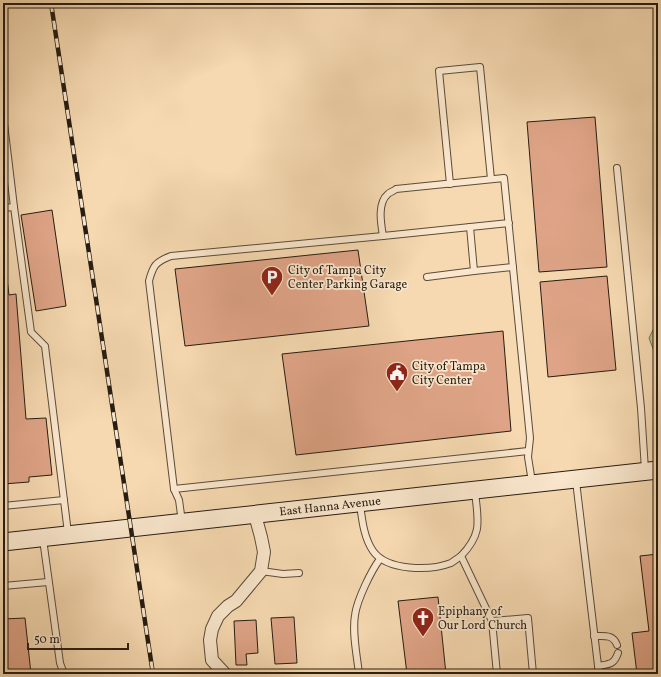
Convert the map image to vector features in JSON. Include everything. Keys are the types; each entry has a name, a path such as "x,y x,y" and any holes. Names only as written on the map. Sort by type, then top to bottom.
{"street":[{"name":"East Hanna Avenue","path":"3,542 652,471"},
{"path":"225,674 212,660 210,640 212,629 218,616 228,606 236,601 261,571 264,552 262,537 255,515"}],"lane":[{"path":"450,184 439,72 480,67 491,179"},
{"path":"3,115 31,332 45,346 69,535"},
{"path":"617,168 641,408 652,471"},
{"path":"383,236 381,218 382,205 386,195 396,189 504,178 530,438 528,457 532,484"},
{"path":"3,208 14,207"},
{"path":"182,522 179,500 174,489 149,282 152,269 160,260 171,256 509,223"},
{"path":"470,227 474,271"},
{"path":"427,276 513,267"},
{"path":"174,489 528,451"},
{"path":"576,479 599,674"},
{"path":"360,503 362,521 367,539 373,551 380,559 399,567 413,568 439,566 452,563 470,547 477,532 479,518 475,490"},
{"path":"3,506 64,500"},
{"path":"43,538 60,663 64,674"},
{"path":"461,556 492,621 497,674"},
{"path":"359,674 354,631 355,615 372,569 380,559"},
{"path":"261,571 283,574 299,573"},
{"path":"3,586 48,582"},
{"path":"492,621 528,618 534,674"},
{"path":"594,636 608,636 615,640 617,645"},
{"path":"598,666 611,663 615,660 618,653"}],"green space":[{"path":"658,320 658,362 649,338"}],"building":[{"path":"595,117 607,267 539,272 527,122"},
{"path":"52,210 66,306 36,311 21,215"},
{"path":"3,246 9,295 16,294 26,419 46,418 52,475 29,477 29,482 3,484"},
{"name":"City of Tampa City Center Parking Garage","path":"358,250 369,326 185,346 175,269"},
{"path":"607,276 616,370 548,377 540,282"},
{"name":"City of Tampa City Center","path":"503,331 511,431 296,455 282,354"},
{"path":"658,554 658,674 637,674 632,633 649,631 640,556"},
{"name":"Epiphany of Our Lord Church","path":"438,597 446,674 407,674 398,601"},
{"path":"294,617 297,663 275,664 271,618"},
{"path":"25,618 31,674 3,674 3,619"},
{"path":"256,620 258,653 246,654 247,665 236,665 234,621"}],"railway":[{"path":"51,3 153,674"}],"place":[{"name":"City of Tampa City Center Parking Garage","path":"272,296"},
{"name":"City of Tampa City Center","path":"397,392"},
{"name":"Epiphany of Our Lord Church","path":"423,638"}]}
